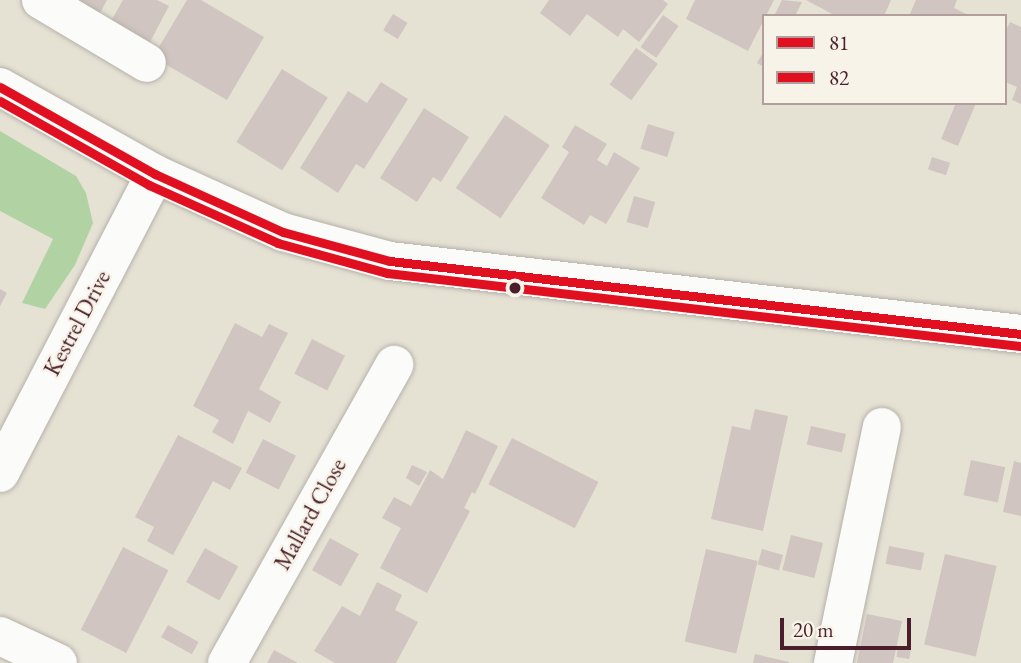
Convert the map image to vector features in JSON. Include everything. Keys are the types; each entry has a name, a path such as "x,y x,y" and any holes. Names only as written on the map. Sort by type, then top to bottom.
{"street":[{"path":"41,0 147,63"},
{"path":"0,87 155,174 283,232 390,261 1021,334"},
{"name":"Kestrel Drive","path":"4,452 155,174"},
{"name":"Mallard Close","path":"227,663 394,365"},
{"path":"833,663 882,427"},
{"path":"0,636 58,663"}],"green space":[{"path":"0,131 76,176 86,193 93,223 75,265 45,309 22,303 53,239 0,211"}],"building":[{"path":"63,0 107,0 97,19"},
{"path":"123,0 157,0 169,6 150,42 111,21"},
{"path":"187,0 201,0 264,37 227,100 153,57"},
{"path":"549,0 663,0 668,4 639,42 623,29 618,37 587,14 570,36 540,13"},
{"path":"695,0 774,0 767,14 762,14 762,24 748,51 686,19"},
{"path":"782,0 802,2 796,14 775,14"},
{"path":"806,0 891,0 885,14 832,14"},
{"path":"916,0 957,0 954,8 966,14 910,14"},
{"path":"393,14 408,23 398,39 383,30"},
{"path":"663,15 679,26 656,58 641,47"},
{"path":"1010,22 1021,27 1021,104 1012,100 1017,87 1007,83 1007,28"},
{"path":"636,48 658,64 631,100 610,84"},
{"path":"282,69 328,98 282,171 236,142"},
{"path":"381,82 408,99 364,169 356,164 338,193 300,168 348,91 367,103"},
{"path":"955,105 975,105 958,146 941,139"},
{"path":"424,108 469,137 441,182 433,177 417,202 380,178"},
{"path":"505,115 550,145 501,218 456,188"},
{"path":"648,124 675,132 667,157 640,149"},
{"path":"575,125 607,144 597,160 607,166 614,152 640,168 606,224 590,215 584,225 541,198 569,152 562,147"},
{"path":"932,157 950,163 946,175 928,169"},
{"path":"634,196 655,202 648,228 627,222"},
{"path":"0,289 7,293 0,306"},
{"path":"235,323 262,337 269,324 288,333 259,389 281,402 270,423 248,411 233,444 212,432 219,420 193,406"},
{"path":"312,339 345,356 327,391 294,374"},
{"path":"755,409 788,416 763,531 711,519 732,426 750,430"},
{"path":"811,426 846,434 842,453 807,445"},
{"path":"466,430 498,446 475,494 472,492 464,508 470,511 427,593 380,568 401,528 382,518 394,497 411,506 430,470 443,479"},
{"path":"178,435 242,468 230,490 213,481 173,555 147,541 154,527 135,517"},
{"path":"512,438 598,482 575,528 488,484"},
{"path":"263,439 296,456 279,490 246,473"},
{"path":"971,460 1005,467 998,502 964,495"},
{"path":"1014,461 1021,463 1021,516 1003,512"},
{"path":"412,465 427,472 419,486 406,478"},
{"path":"791,535 823,543 814,578 782,570"},
{"path":"330,538 359,554 341,586 312,570"},
{"path":"889,546 924,553 921,571 886,564"},
{"path":"123,547 168,570 126,653 81,630"},
{"path":"205,548 238,566 219,601 186,582"},
{"path":"706,549 758,561 736,653 685,642"},
{"path":"762,549 783,555 779,570 758,564"},
{"path":"945,554 997,566 976,657 924,645"},
{"path":"377,582 402,595 395,610 418,622 396,663 335,663 314,651 342,606 360,616"},
{"path":"867,614 902,621 893,663 857,663"},
{"path":"168,625 199,642 192,654 161,637"},
{"path":"898,647 911,649 909,659 896,657"},
{"path":"274,650 298,663 267,663"},
{"path":"755,654 789,662 789,663 753,663"}],"transit line":[{"name":"81","path":"0,87 155,174 283,232 390,261 1021,334"},
{"name":"82","path":"0,101 149,185 278,243 387,273 1020,346"}]}
